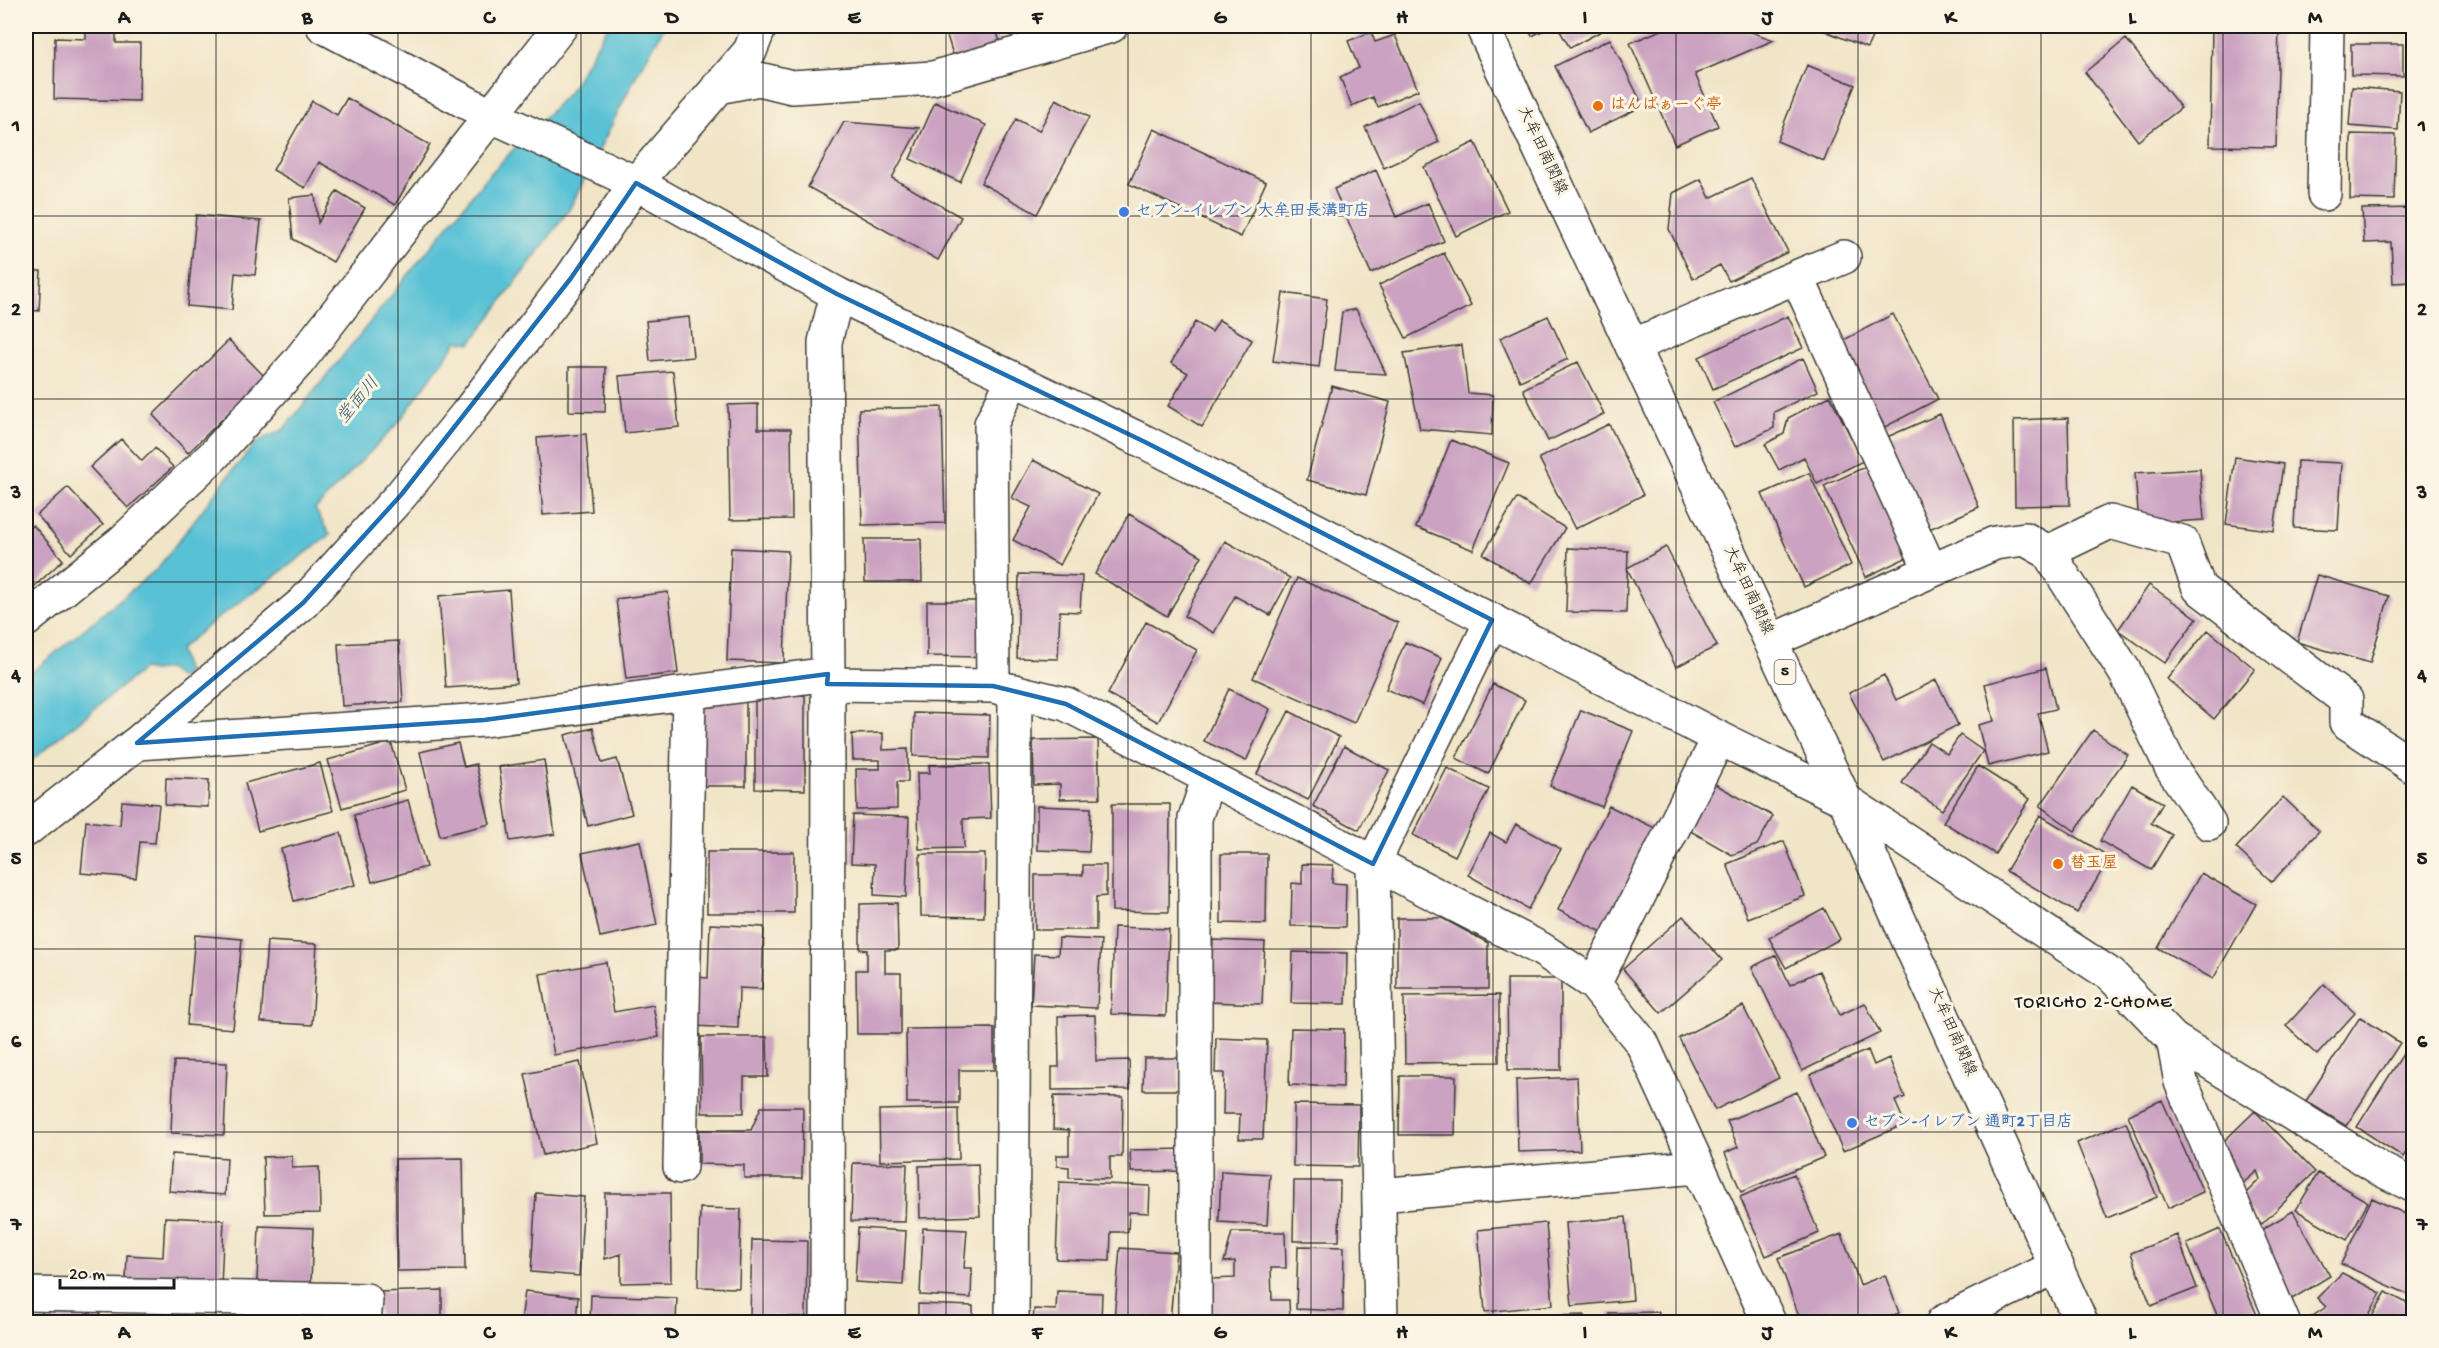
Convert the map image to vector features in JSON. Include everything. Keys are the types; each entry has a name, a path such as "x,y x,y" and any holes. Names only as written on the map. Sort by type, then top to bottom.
{"street":[{"path":"322,26 492,116 636,183 837,294 1144,442 1719,738 1845,800 2110,975 2173,1039 2382,1170 2414,1186"},
{"path":"26,620 123,541 213,456 298,362 561,26"},
{"path":"26,830 137,743 303,603 400,495 466,415 571,278 636,183 750,51 760,26"},
{"path":"718,87 759,79 792,87 933,78 1111,26"},
{"name":"大牟田南関線","path":"1482,26 1845,800 2081,1323"},
{"path":"2324,194 2327,26"},
{"path":"1632,346 1844,257"},
{"path":"1797,277 1931,571"},
{"path":"827,1323 825,342 837,294"},
{"path":"1012,379 991,424 1004,689 1012,1323"},
{"path":"2048,552 2110,522 2182,542 2199,588 2346,700 2346,722 2414,767"},
{"path":"1771,641 1995,543 2025,539 2048,552 2125,672 2171,767 2209,823"},
{"path":"1381,1323 1372,864 1492,620"},
{"path":"137,743 484,720 688,693 827,679 1004,689 1066,704 1372,864 1541,949 1594,984 1642,1043 1769,1323"},
{"path":"680,1167 688,693"},
{"path":"1594,984 1719,738"},
{"path":"1196,1323 1195,818 1209,777"},
{"path":"2173,1039 2181,1082 2283,1323"},
{"path":"1379,1195 1697,1167"},
{"path":"1943,1323 2057,1266"},
{"path":"26,1293 366,1300 364,1323"}],"highlighted area":[{"path":"636,183 837,294 1145,442 1492,620 1373,864 1066,704 993,686 827,684 828,674 484,720 137,743 303,603 401,495 571,278"}],"water":[{"name":"堂面川","path":"608,26 665,26 636,76 570,208 560,222 471,343 457,341 399,422 315,509 330,535 179,650 187,672 180,678 168,669 153,671 143,669 26,765 26,677 157,569 258,441 283,430 488,176 570,91"}],"building":[{"path":"86,26 116,26 116,43 140,43 139,101 54,99 55,38 86,39"},
{"path":"944,26 995,26 1001,45 955,61"},
{"path":"1018,26 1066,26 1024,41"},
{"path":"1526,26 1552,26 1532,36"},
{"path":"1557,26 1608,26 1609,27 1570,48"},
{"path":"1671,26 1734,26 1774,40 1695,74 1718,126 1675,145 1630,43"},
{"path":"1813,26 1877,26 1867,48"},
{"path":"2212,26 2279,26 2276,147 2210,146"},
{"path":"1371,32 1375,42 1395,35 1418,90 1378,107 1373,97 1352,106 1340,77 1359,68 1348,41"},
{"path":"1610,39 1643,106 1588,133 1555,66"},
{"path":"2126,39 2181,108 2138,141 2085,72"},
{"path":"2351,44 2403,44 2403,76 2351,75"},
{"path":"1807,65 1855,85 1824,161 1777,141"},
{"path":"2352,87 2400,91 2398,130 2349,126"},
{"path":"347,98 430,145 395,205 319,162 305,188 273,170 312,101 337,115"},
{"path":"1056,99 1089,117 1037,214 981,183 1016,119 1039,131"},
{"path":"1419,101 1439,142 1384,168 1365,127"},
{"path":"935,102 986,125 960,182 910,159"},
{"path":"844,122 919,128 892,178 961,217 938,260 808,187"},
{"path":"1154,129 1266,182 1241,237 1129,184"},
{"path":"2351,134 2396,135 2394,200 2350,199"},
{"path":"1475,142 1508,211 1456,236 1424,167"},
{"path":"1376,170 1396,217 1428,203 1444,241 1371,273 1334,189"},
{"path":"1751,178 1788,252 1729,281 1720,265 1693,279 1669,229 1673,193 1701,179 1710,198"},
{"path":"337,191 365,208 333,262 293,239 289,198 315,195 318,223"},
{"path":"2414,208 2414,282 2393,283 2391,242 2364,243 2362,209"},
{"path":"196,215 261,221 255,275 235,273 232,310 187,306"},
{"path":"1444,253 1471,306 1406,338 1379,285"},
{"path":"26,271 41,271 39,311 26,310"},
{"path":"1283,293 1327,299 1319,367 1273,361"},
{"path":"1356,309 1386,374 1335,371 1342,312"},
{"path":"1893,314 1938,399 1885,427 1840,342"},
{"path":"1548,316 1568,359 1520,381 1500,338"},
{"path":"1788,316 1803,348 1713,389 1699,357"},
{"path":"689,317 693,357 650,361 646,321"},
{"path":"1219,320 1252,340 1202,427 1168,406 1188,373 1171,363 1195,322 1212,332"},
{"path":"26,340 32,344 31,373 26,375"},
{"path":"229,340 265,377 188,453 153,415"},
{"path":"1462,345 1468,393 1493,395 1492,435 1420,429 1404,353"},
{"path":"1803,358 1818,391 1774,412 1774,428 1735,447 1713,402"},
{"path":"1578,362 1604,414 1548,441 1523,389"},
{"path":"569,367 606,367 605,412 569,411"},
{"path":"673,371 679,427 625,433 619,376"},
{"path":"1332,386 1390,402 1366,495 1307,480"},
{"path":"1830,396 1863,461 1817,484 1804,457 1779,470 1765,444 1784,434 1788,418"},
{"path":"758,404 758,429 791,429 792,519 730,520 728,405"},
{"path":"942,407 945,523 862,525 859,409"},
{"path":"1940,414 1979,507 1927,530 1887,437"},
{"path":"2068,418 2070,505 2015,506 2014,420"},
{"path":"1609,424 1643,495 1575,529 1539,458"},
{"path":"586,434 592,511 543,515 537,438"},
{"path":"121,439 142,461 155,448 173,467 128,508 90,467"},
{"path":"1451,440 1509,463 1473,550 1416,527"},
{"path":"2235,457 2283,464 2274,531 2226,524"},
{"path":"1033,460 1098,494 1060,565 1013,540 1031,507 1012,498"},
{"path":"2297,461 2342,463 2338,530 2294,528"},
{"path":"1869,465 1912,555 1866,577 1824,486"},
{"path":"2200,469 2204,520 2139,524 2135,473"},
{"path":"1809,473 1851,565 1804,587 1762,494"},
{"path":"68,487 103,525 71,554 37,515"},
{"path":"1517,498 1565,528 1531,584 1483,554"},
{"path":"1129,514 1202,556 1167,616 1095,574"},
{"path":"33,525 63,560 27,593 26,531"},
{"path":"864,539 921,539 922,582 865,582"},
{"path":"1225,541 1290,578 1270,615 1235,596 1214,633 1184,616"},
{"path":"1666,547 1717,646 1676,667 1627,568"},
{"path":"731,548 788,551 784,663 727,661"},
{"path":"1568,548 1628,551 1626,613 1566,612"},
{"path":"1019,574 1082,576 1080,612 1060,611 1058,659 1017,658"},
{"path":"2317,575 2389,596 2370,663 2297,642"},
{"path":"1297,578 1398,623 1354,723 1253,678"},
{"path":"2149,585 2197,618 2165,663 2118,630"},
{"path":"509,590 516,683 446,688 439,596"},
{"path":"668,592 678,673 626,679 616,599"},
{"path":"927,601 981,601 981,657 927,656"},
{"path":"1146,622 1197,650 1158,722 1108,694"},
{"path":"2208,630 2255,669 2214,719 2167,679"},
{"path":"399,641 403,702 342,706 338,644"},
{"path":"1405,642 1442,658 1423,705 1386,689"},
{"path":"2046,668 2056,709 2038,713 2048,751 1988,766 1978,725 1994,721 1985,684"},
{"path":"1884,675 1896,700 1936,680 1958,725 1884,762 1849,693"},
{"path":"1493,684 1525,700 1488,774 1456,758"},
{"path":"1229,689 1270,709 1246,761 1204,741"},
{"path":"755,695 805,695 805,790 755,789"},
{"path":"746,701 746,786 702,786 702,702"},
{"path":"1581,710 1633,731 1602,807 1550,786"},
{"path":"1289,711 1339,737 1308,800 1257,774"},
{"path":"914,713 990,715 989,758 913,756"},
{"path":"593,728 602,763 617,759 632,814 588,826 565,735"},
{"path":"2093,730 2128,755 2075,831 2040,806"},
{"path":"883,733 883,750 908,749 908,782 897,782 897,809 857,810 856,769 880,769 880,760 853,760 852,734"},
{"path":"1960,735 1983,751 1942,810 1902,783 1929,742 1947,754"},
{"path":"1098,739 1100,798 1060,799 1060,784 1034,785 1033,740"},
{"path":"391,742 405,790 342,808 328,760"},
{"path":"458,743 464,767 476,764 490,824 440,836 420,752"},
{"path":"1344,746 1389,770 1359,830 1313,806"},
{"path":"544,760 555,834 510,841 499,767"},
{"path":"320,763 333,811 258,831 245,783"},
{"path":"989,764 991,818 963,819 964,848 919,849 917,773 930,773 929,765"},
{"path":"1978,766 2030,799 1995,854 1943,822"},
{"path":"1447,768 1489,789 1455,856 1413,835"},
{"path":"166,778 209,780 208,807 165,805"},
{"path":"1713,783 1773,816 1757,845 1732,855 1687,829"},
{"path":"2132,785 2163,803 2151,823 2172,835 2151,870 2100,841"},
{"path":"2283,797 2319,831 2272,882 2236,848"},
{"path":"408,800 426,867 372,882 354,815"},
{"path":"122,801 159,804 155,843 140,842 136,878 81,873 86,821 120,825"},
{"path":"1112,804 1170,804 1169,912 1112,911"},
{"path":"1037,806 1091,808 1089,852 1037,850"},
{"path":"1609,806 1657,829 1606,934 1558,910"},
{"path":"853,815 909,817 906,897 874,895 875,864 851,863"},
{"name":"替玉屋","path":"2040,815 2110,857 2077,913 2006,871"},
{"path":"1516,824 1561,849 1528,909 1468,875 1490,833 1506,842"},
{"path":"341,833 355,885 294,901 281,849"},
{"path":"640,841 657,925 600,937 582,853"},
{"path":"1784,841 1805,896 1748,918 1727,864"},
{"path":"707,852 794,852 794,913 707,913"},
{"path":"920,854 985,854 984,917 921,916"},
{"path":"1221,854 1267,854 1266,924 1221,923"},
{"path":"1302,864 1333,865 1332,883 1346,884 1345,927 1291,926 1292,883 1302,884"},
{"path":"1083,865 1106,865 1106,896 1096,897 1096,930 1035,930 1035,875 1083,875"},
{"path":"2201,873 2256,904 2213,979 2158,948"},
{"path":"897,903 898,950 885,950 885,973 901,973 901,1034 857,1034 856,970 867,970 867,950 860,949 860,904"},
{"path":"1824,908 1840,939 1786,968 1769,938"},
{"path":"1683,916 1722,960 1661,1013 1623,969"},
{"path":"1397,918 1442,918 1488,943 1488,989 1397,989"},
{"path":"710,924 764,927 762,989 739,988 738,1028 694,1026 696,977 708,978"},
{"path":"1114,927 1169,929 1166,1016 1111,1014"},
{"path":"195,935 242,939 233,1029 187,1025"},
{"path":"1059,938 1101,940 1097,1008 1031,1005 1034,954 1058,955"},
{"path":"1213,940 1265,942 1262,1004 1210,1002"},
{"path":"267,941 317,944 312,1025 261,1022"},
{"path":"1293,952 1347,953 1346,1004 1291,1003"},
{"path":"1776,955 1790,985 1819,971 1840,1015 1865,1003 1880,1033 1802,1071 1752,967"},
{"path":"606,962 614,1012 653,1005 659,1037 554,1055 540,974"},
{"path":"1507,979 1561,979 1561,1070 1508,1070"},
{"path":"2324,984 2355,1013 2317,1055 2286,1026"},
{"path":"1499,995 1499,1062 1405,1063 1404,996"},
{"path":"1743,1006 1779,1078 1715,1110 1679,1038"},
{"path":"1095,1015 1096,1061 1129,1060 1130,1089 1052,1090 1052,1067 1059,1067 1058,1016"},
{"path":"2360,1017 2400,1043 2346,1126 2306,1101"},
{"path":"994,1028 994,1070 959,1070 959,1103 907,1103 906,1029"},
{"path":"1291,1028 1344,1029 1343,1087 1289,1085"},
{"path":"701,1037 767,1037 768,1077 744,1077 744,1113 702,1113"},
{"path":"1216,1038 1267,1040 1263,1139 1239,1139 1240,1114 1223,1114 1224,1073 1215,1073"},
{"path":"1868,1050 1874,1065 1889,1058 1905,1097 1895,1101 1905,1124 1843,1151 1810,1075"},
{"path":"2403,1054 2414,1060 2414,1140 2403,1157 2357,1127"},
{"path":"1144,1058 1179,1058 1179,1090 1143,1090"},
{"path":"174,1061 227,1063 224,1135 171,1133"},
{"path":"580,1062 597,1143 543,1155 525,1074"},
{"path":"1400,1076 1456,1076 1455,1135 1399,1135"},
{"path":"1577,1077 1580,1150 1518,1152 1516,1080"},
{"path":"1797,1092 1824,1157 1741,1192 1725,1153 1738,1147 1727,1121"},
{"path":"1054,1096 1123,1097 1122,1157 1110,1157 1110,1179 1069,1178 1069,1167 1057,1166 1057,1155 1069,1155 1069,1130 1053,1129"},
{"path":"2162,1100 2203,1192 2168,1208 2128,1115"},
{"path":"1294,1104 1359,1105 1358,1167 1293,1166"},
{"path":"761,1107 803,1107 802,1178 744,1178 744,1165 699,1164 699,1130 751,1130"},
{"path":"958,1108 959,1159 880,1161 879,1110"},
{"path":"2255,1111 2315,1172 2262,1224 2239,1200 2260,1179 2257,1171 2235,1190 2221,1144"},
{"path":"2126,1122 2157,1197 2107,1218 2077,1143"},
{"path":"1187,1149 1187,1171 1131,1172 1130,1150"},
{"path":"172,1154 227,1158 225,1195 169,1191"},
{"path":"292,1156 292,1168 319,1167 320,1213 265,1214 263,1157"},
{"path":"463,1158 465,1270 397,1271 395,1159"},
{"path":"853,1163 907,1164 905,1222 851,1221"},
{"path":"978,1164 980,1216 920,1218 919,1166"},
{"path":"1221,1171 1270,1174 1267,1225 1219,1222"},
{"path":"2318,1173 2368,1202 2347,1240 2296,1210"},
{"path":"1794,1174 1819,1233 1766,1256 1740,1197"},
{"path":"1294,1181 1340,1181 1339,1241 1293,1241"},
{"path":"1059,1182 1150,1186 1149,1213 1129,1212 1128,1232 1111,1232 1110,1261 1056,1259"},
{"path":"536,1193 584,1197 579,1276 531,1272"},
{"path":"605,1193 670,1193 671,1282 621,1283 621,1254 605,1259"},
{"path":"2372,1198 2414,1218 2414,1297 2341,1264"},
{"path":"700,1208 741,1209 739,1288 698,1287"},
{"path":"2293,1211 2330,1276 2292,1299 2254,1234"},
{"path":"165,1217 224,1220 221,1286 126,1281 127,1255 163,1257"},
{"path":"1626,1217 1633,1300 1572,1306 1565,1223"},
{"path":"1546,1223 1553,1305 1485,1312 1478,1230"},
{"path":"259,1226 313,1228 311,1283 257,1281"},
{"path":"858,1228 906,1231 903,1285 855,1282"},
{"path":"923,1228 967,1230 964,1268 972,1268 971,1298 920,1295"},
{"path":"2220,1229 2260,1322 2220,1322 2187,1244"},
{"path":"1232,1232 1285,1232 1286,1268 1271,1268 1272,1300 1289,1300 1290,1322 1212,1322 1211,1279 1235,1278 1235,1261 1224,1262"},
{"path":"1842,1234 1860,1285 1885,1275 1899,1313 1875,1322 1801,1322 1778,1258"},
{"path":"2177,1235 2197,1288 2151,1306 2131,1253"},
{"path":"752,1240 807,1241 806,1317 750,1316"},
{"path":"1298,1246 1344,1247 1343,1311 1296,1309"},
{"path":"1120,1248 1176,1252 1170,1322 1114,1320"},
{"path":"2342,1273 2381,1293 2365,1322 2304,1322 2326,1307 2317,1298"},
{"path":"442,1290 442,1322 379,1322 378,1292"},
{"path":"525,1291 578,1297 576,1322 521,1322"},
{"path":"1057,1291 1102,1293 1101,1322 1033,1322 1034,1309 1056,1310"},
{"path":"2386,1292 2414,1307 2414,1322 2369,1322"},
{"path":"591,1295 677,1298 676,1322 590,1322"},
{"path":"918,1304 973,1306 973,1322 918,1322"},
{"path":"42,1309 100,1310 100,1322 42,1322"},
{"path":"254,1311 322,1316 321,1322 254,1322"},
{"path":"1659,1312 1658,1322 1609,1322 1609,1313"},
{"path":"1584,1315 1584,1322 1526,1322 1525,1317"}],"place":[{"name":"はんばぁーぐ亭","path":"1598,106"},
{"name":"セブン−イレブン 大牟田長溝町店","path":"1124,212"},
{"name":"替玉屋","path":"2058,864"},
{"name":"セブン-イレブン 通町2丁目店","path":"1852,1123"}],"district":[{"name":"TORICHO 2-CHOME","path":"2094,1003"}]}
